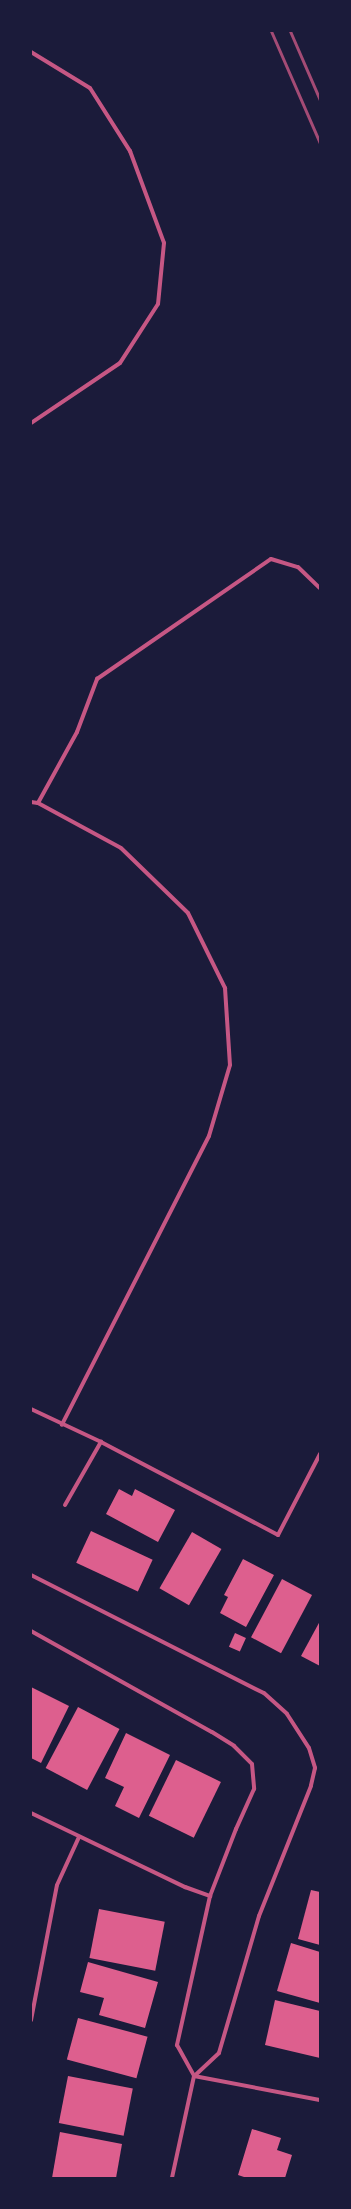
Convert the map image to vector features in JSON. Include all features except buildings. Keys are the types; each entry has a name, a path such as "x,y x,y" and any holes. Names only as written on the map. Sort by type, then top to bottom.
{"street":[{"path":"31,52 90,88 130,151 164,243 158,304 120,363 31,423"},
{"path":"38,803 77,732 97,679 271,559 298,567 320,588"},
{"path":"31,802 38,803 121,848 188,914 225,988 230,1065 209,1136 62,1425"},
{"path":"31,1409 62,1425 101,1442 278,1535 320,1454"},
{"path":"65,1505 101,1442"},
{"path":"31,1575 264,1693 287,1714 310,1748 315,1768 311,1786 259,1916 219,2053 194,2076 172,2178"},
{"path":"31,1631 234,1746 252,1764 254,1789 236,1829 210,1896 177,2045 194,2076"},
{"path":"31,1813 185,1887 210,1896"},
{"path":"31,2020 58,1885 79,1837"},
{"path":"194,2076 320,2100"}],"railway":[{"path":"271,31 320,143"},
{"path":"290,31 320,100"}]}
